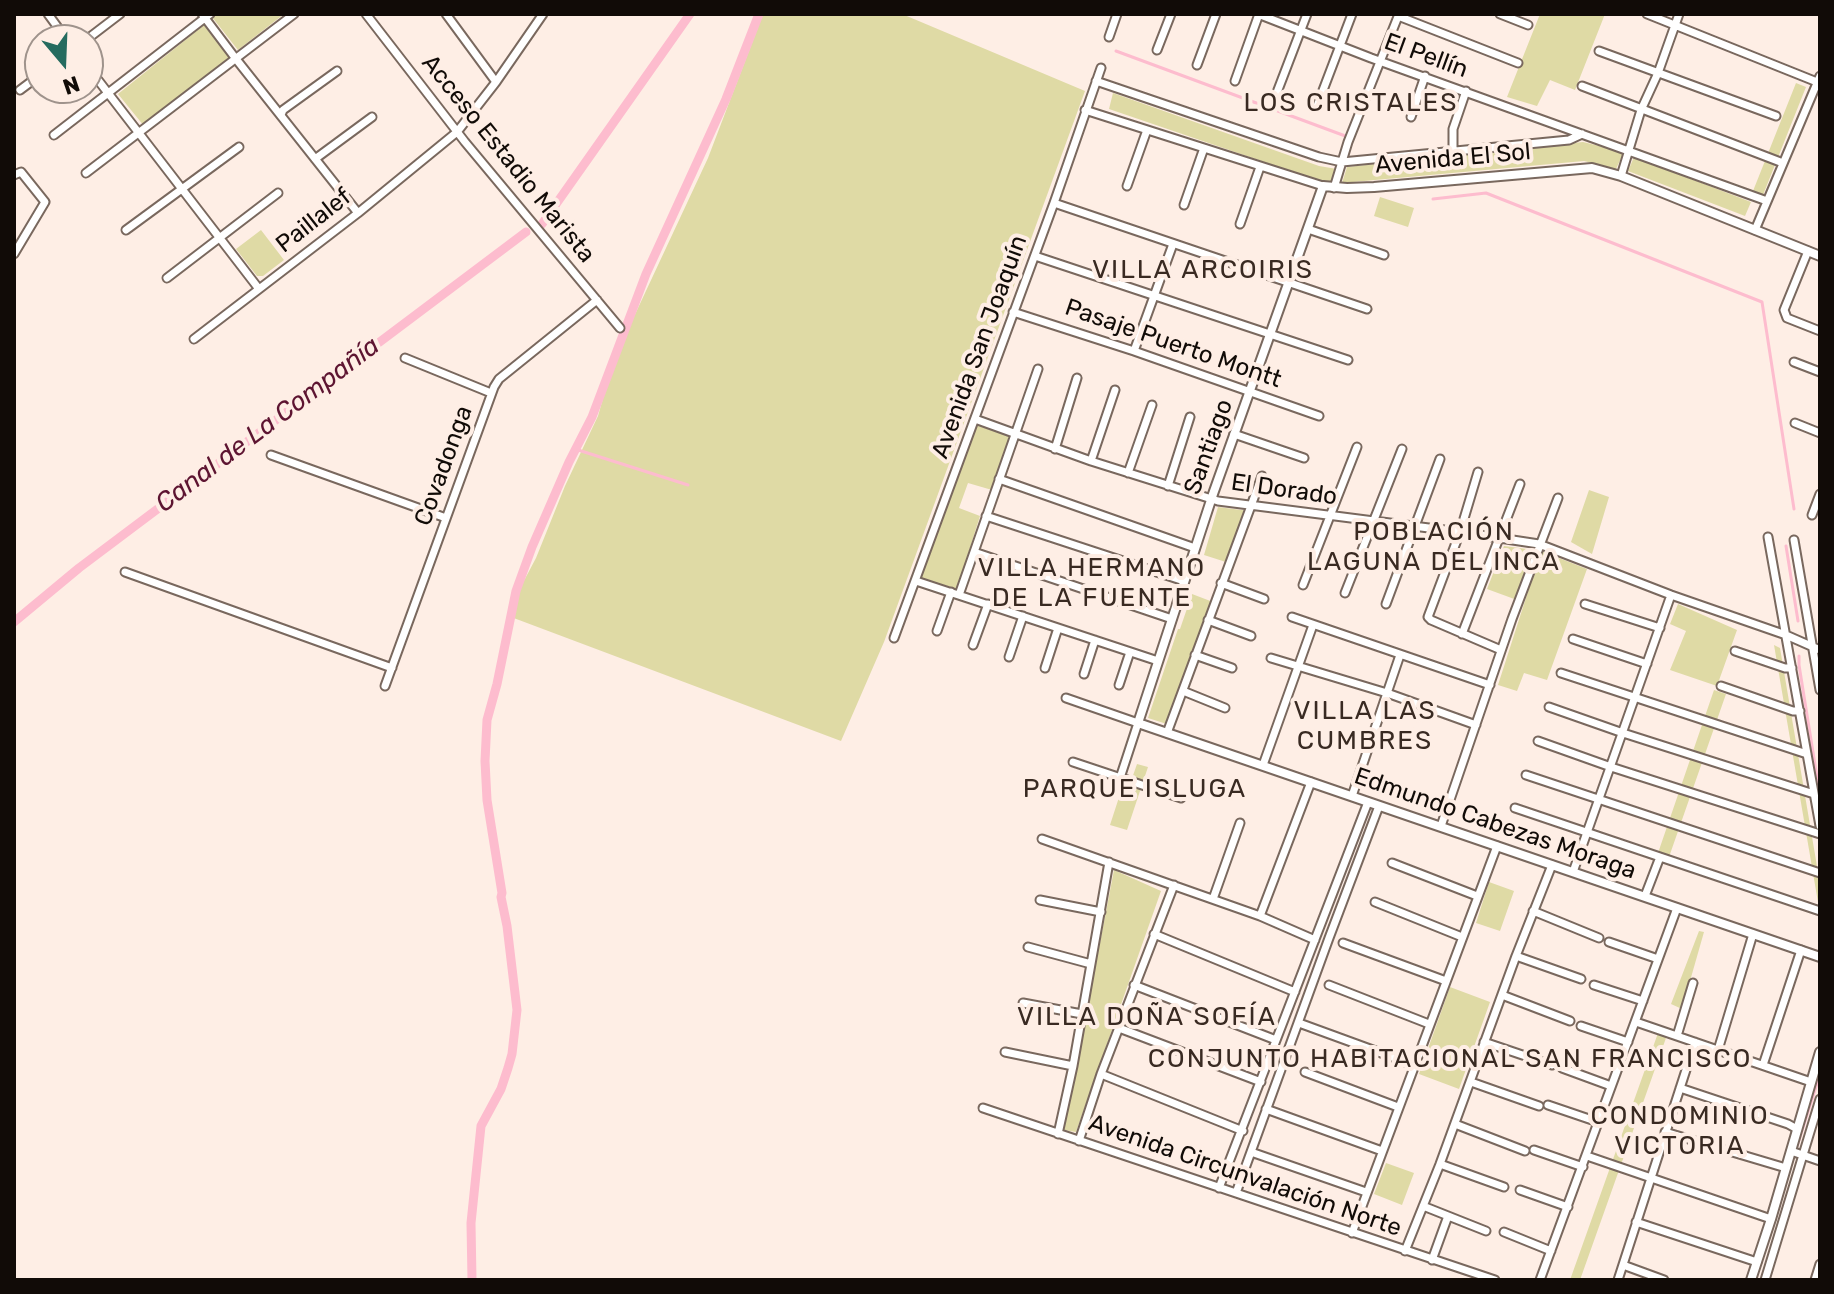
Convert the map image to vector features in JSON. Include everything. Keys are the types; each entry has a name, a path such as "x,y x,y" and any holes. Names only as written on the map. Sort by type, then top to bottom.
{"street":[{"path":"104,26 120,14"},
{"path":"86,173 294,14"},
{"name":"Acceso Estadio Marista","path":"366,14 457,132 620,328"},
{"name":"Paillalef","path":"194,339 358,213 457,132 543,14"},
{"path":"1109,37 1117,14"},
{"path":"1157,50 1171,14"},
{"path":"1197,65 1216,14"},
{"path":"1235,81 1259,14"},
{"name":"El Pellín","path":"1259,14 1767,201"},
{"path":"1276,95 1307,14"},
{"path":"1317,106 1352,14"},
{"path":"1500,14 1528,25"},
{"path":"1647,14 1819,79 1755,230"},
{"path":"1621,176 1641,110 1679,14"},
{"path":"54,135 206,15 236,59 358,213"},
{"path":"1334,188 1399,15 1518,63"},
{"path":"450,16 496,82"},
{"path":"1599,51 1776,116"},
{"name":"Avenida San Joaquín","path":"894,638 1101,68"},
{"path":"281,115 283,110 337,71"},
{"path":"1411,117 1425,76"},
{"path":"1096,81 1319,157 1342,162 1569,140 1582,134"},
{"path":"1582,86 1783,163"},
{"path":"20,90 24,87"},
{"path":"104,87 259,289"},
{"path":"1453,150 1453,129 1466,91"},
{"name":"Avenida El Sol","path":"1085,110 1334,188 1599,169 1820,256"},
{"path":"315,159 372,117"},
{"path":"1127,186 1147,130"},
{"path":"126,230 239,147"},
{"path":"1184,205 1204,148"},
{"path":"1240,224 1260,167"},
{"path":"14,253 45,202 18,173"},
{"name":"Santiago","path":"1138,723 1211,499 1323,186"},
{"path":"167,278 278,193"},
{"path":"1054,203 1367,309"},
{"path":"1308,229 1384,255"},
{"path":"1134,351 1173,244"},
{"path":"1808,251 1784,310 1787,318 1820,331"},
{"path":"1035,256 1348,360"},
{"name":"Covadonga","path":"385,686 491,393 499,379 597,300"},
{"name":"Pasaje Puerto Montt","path":"1013,312 1319,416"},
{"path":"405,358 491,393"},
{"path":"1794,362 1820,372"},
{"path":"937,631 974,552 1038,369"},
{"path":"1055,449 1077,378"},
{"path":"1091,461 1115,390"},
{"path":"1128,473 1152,405"},
{"path":"1168,486 1190,417"},
{"name":"El Dorado","path":"975,419 1055,449 1211,499 1251,507 1539,544 1816,648"},
{"path":"1795,423 1820,433"},
{"path":"1234,434 1304,458"},
{"path":"1303,585 1357,447"},
{"path":"1345,593 1402,449"},
{"path":"271,455 446,518"},
{"path":"1386,604 1440,459"},
{"path":"1478,472 1460,532 1428,617 1501,650"},
{"path":"1167,733 1262,476"},
{"path":"999,479 1195,548"},
{"path":"1462,634 1520,484"},
{"path":"1812,515 1820,494"},
{"path":"1441,826 1501,650 1558,498"},
{"path":"986,516 1184,581"},
{"path":"1768,537 1820,826"},
{"path":"1794,540 1816,648 1820,690"},
{"path":"974,552 1172,619"},
{"path":"125,572 392,668"},
{"path":"916,581 1158,661"},
{"path":"1221,583 1264,599"},
{"path":"1573,872 1671,595"},
{"path":"973,645 988,604"},
{"path":"1585,604 1660,628"},
{"path":"1009,657 1023,616"},
{"path":"1292,617 1490,685"},
{"path":"1208,620 1251,636"},
{"path":"1263,765 1313,625"},
{"path":"1045,668 1058,628"},
{"path":"1573,639 1647,664"},
{"path":"1084,674 1095,640"},
{"path":"1735,651 1792,668"},
{"path":"1119,685 1130,652"},
{"path":"1195,655 1232,668"},
{"path":"1352,796 1400,655"},
{"path":"1271,658 1387,693 1476,725"},
{"path":"1561,673 1807,754"},
{"path":"1721,686 1800,711"},
{"path":"1183,691 1225,708"},
{"name":"Edmundo Cabezas Moraga","path":"1066,698 1820,957"},
{"path":"1549,707 1814,794"},
{"path":"1120,778 1138,723"},
{"path":"1538,741 1820,834"},
{"path":"1073,762 1181,798"},
{"path":"1526,775 1820,873"},
{"path":"1260,916 1311,782"},
{"path":"1219,1188 1368,802"},
{"path":"1236,1193 1379,806"},
{"path":"1515,808 1820,911"},
{"path":"1213,899 1240,823"},
{"path":"1042,839 1260,916 1315,940"},
{"path":"1352,1233 1497,846"},
{"path":"1645,896 1660,857"},
{"path":"1058,1134 1109,862"},
{"path":"1392,863 1477,896"},
{"path":"1405,1251 1552,865"},
{"path":"1079,1141 1134,985 1174,885"},
{"path":"1040,900 1101,912"},
{"path":"1375,902 1462,937"},
{"path":"1540,1280 1677,908"},
{"path":"1533,911 1599,938"},
{"path":"1154,934 1295,992"},
{"path":"1718,1050 1753,934"},
{"path":"1609,942 1658,959"},
{"path":"1343,943 1446,981"},
{"path":"1028,947 1091,964"},
{"path":"1763,1065 1801,950"},
{"path":"1516,956 1581,979"},
{"path":"1677,1036 1693,983"},
{"path":"1134,985 1276,1040"},
{"path":"1329,985 1429,1024"},
{"path":"1594,985 1643,1001"},
{"path":"1502,995 1570,1021"},
{"path":"1023,1003 1082,1014"},
{"path":"1636,1022 1811,1082"},
{"path":"1299,1023 1414,1065"},
{"path":"1581,1026 1628,1042"},
{"path":"1119,1028 1261,1082"},
{"path":"1484,1042 1552,1065"},
{"path":"1618,1280 1695,1042"},
{"path":"1005,1052 1073,1066"},
{"path":"1751,1280 1820,1052"},
{"path":"1562,1068 1611,1086"},
{"path":"1305,1072 1398,1107"},
{"path":"1101,1074 1243,1131"},
{"path":"1471,1082 1539,1106"},
{"path":"1680,1088 1797,1129"},
{"path":"1765,1280 1820,1099"},
{"path":"1548,1105 1598,1122"},
{"name":"Avenida Circunvalación Norte","path":"983,1108 1495,1280"},
{"path":"1266,1109 1382,1151"},
{"path":"1455,1124 1583,1167"},
{"path":"1665,1132 1786,1168"},
{"path":"1791,1151 1820,1161"},
{"path":"1251,1152 1366,1192"},
{"path":"1587,1156 1771,1219"},
{"path":"1440,1164 1504,1187"},
{"path":"1520,1190 1568,1207"},
{"path":"1423,1206 1486,1231"},
{"path":"1432,1260 1448,1216"},
{"path":"1636,1222 1757,1262"},
{"path":"1504,1232 1551,1251"},
{"path":"1815,1280 1820,1264"},
{"path":"1623,1265 1664,1280"}],"shaded area":[{"path":"216,14 284,14 238,50 212,17"},
{"path":"763,14 902,14 1085,91 884,642 841,741 511,617 518,592 598,416 618,345 708,158"},
{"path":"1540,14 1605,14 1575,90 1550,80 1537,106 1507,97"},
{"path":"204,25 230,59 144,126 118,94"},
{"path":"1796,83 1806,87 1763,195 1753,191"},
{"path":"1113,93 1319,166 1337,169 1332,182 1314,179 1109,109"},
{"path":"1583,142 1624,152 1616,169 1584,161 1342,183 1347,167"},
{"path":"1634,157 1751,202 1745,216 1628,171"},
{"path":"1380,197 1414,208 1408,227 1374,216"},
{"path":"261,230 284,260 263,276 257,276 236,249"},
{"path":"976,424 1010,436 992,490 968,483 959,508 980,516 957,589 918,577"},
{"path":"1589,490 1609,497 1592,554 1571,542"},
{"path":"1218,507 1249,511 1229,563 1204,555"},
{"path":"1504,546 1535,550 1517,600 1487,589"},
{"path":"1541,551 1587,569 1547,680 1524,673 1517,691 1498,685"},
{"path":"1192,594 1213,602 1170,725 1148,718"},
{"path":"1678,604 1737,630 1717,686 1670,670 1686,631 1670,624"},
{"path":"1774,645 1780,648 1820,884 1820,914"},
{"path":"1714,690 1726,694 1669,857 1658,853"},
{"path":"1137,764 1148,767 1127,830 1110,825 1123,785 1129,787"},
{"path":"1114,870 1161,891 1076,1132 1064,1130"},
{"path":"1489,882 1514,891 1500,931 1476,923"},
{"path":"1699,931 1704,932 1682,1009 1671,1004"},
{"path":"1450,987 1490,1002 1459,1089 1419,1074"},
{"path":"1658,1033 1666,1038 1580,1280 1570,1280"},
{"path":"1386,1163 1414,1173 1402,1205 1374,1194"}],"waterway":[{"name":"Canal de La Compañía","path":"542,224 690,14"},
{"path":"472,1280 471,1223 481,1126 501,1089 508,1068 517,1010 487,800 485,761 487,720 516,591 569,462 592,417 646,274 726,99 759,14"},
{"path":"1116,51 1348,137"},
{"path":"1433,199 1486,193 1762,302 1794,509"},
{"name":"Canal de La Compañía","path":"14,622 79,568 526,232"},
{"path":"575,449 688,485"},
{"path":"1786,546 1798,621"},
{"path":"1799,656 1820,796"},
{"path":"1797,1146 1820,1074"}],"district":[{"name":"LOS CRISTALES","path":"1351,103"},
{"name":"VILLA ARCOIRIS","path":"1203,270"},
{"name":"POBLACIÓN LAGUNA DEL INCA","path":"1434,547"},
{"name":"VILLA HERMANO DE LA FUENTE","path":"1092,583"},
{"name":"VILLA LAS CUMBRES","path":"1365,726"},
{"name":"PARQUE ISLUGA","path":"1135,789"},
{"name":"VILLA DOÑA SOFÍA","path":"1147,1017"},
{"name":"CONJUNTO HABITACIONAL SAN FRANCISCO","path":"1450,1059"},
{"name":"CONDOMINIO VICTORIA","path":"1680,1131"}]}
